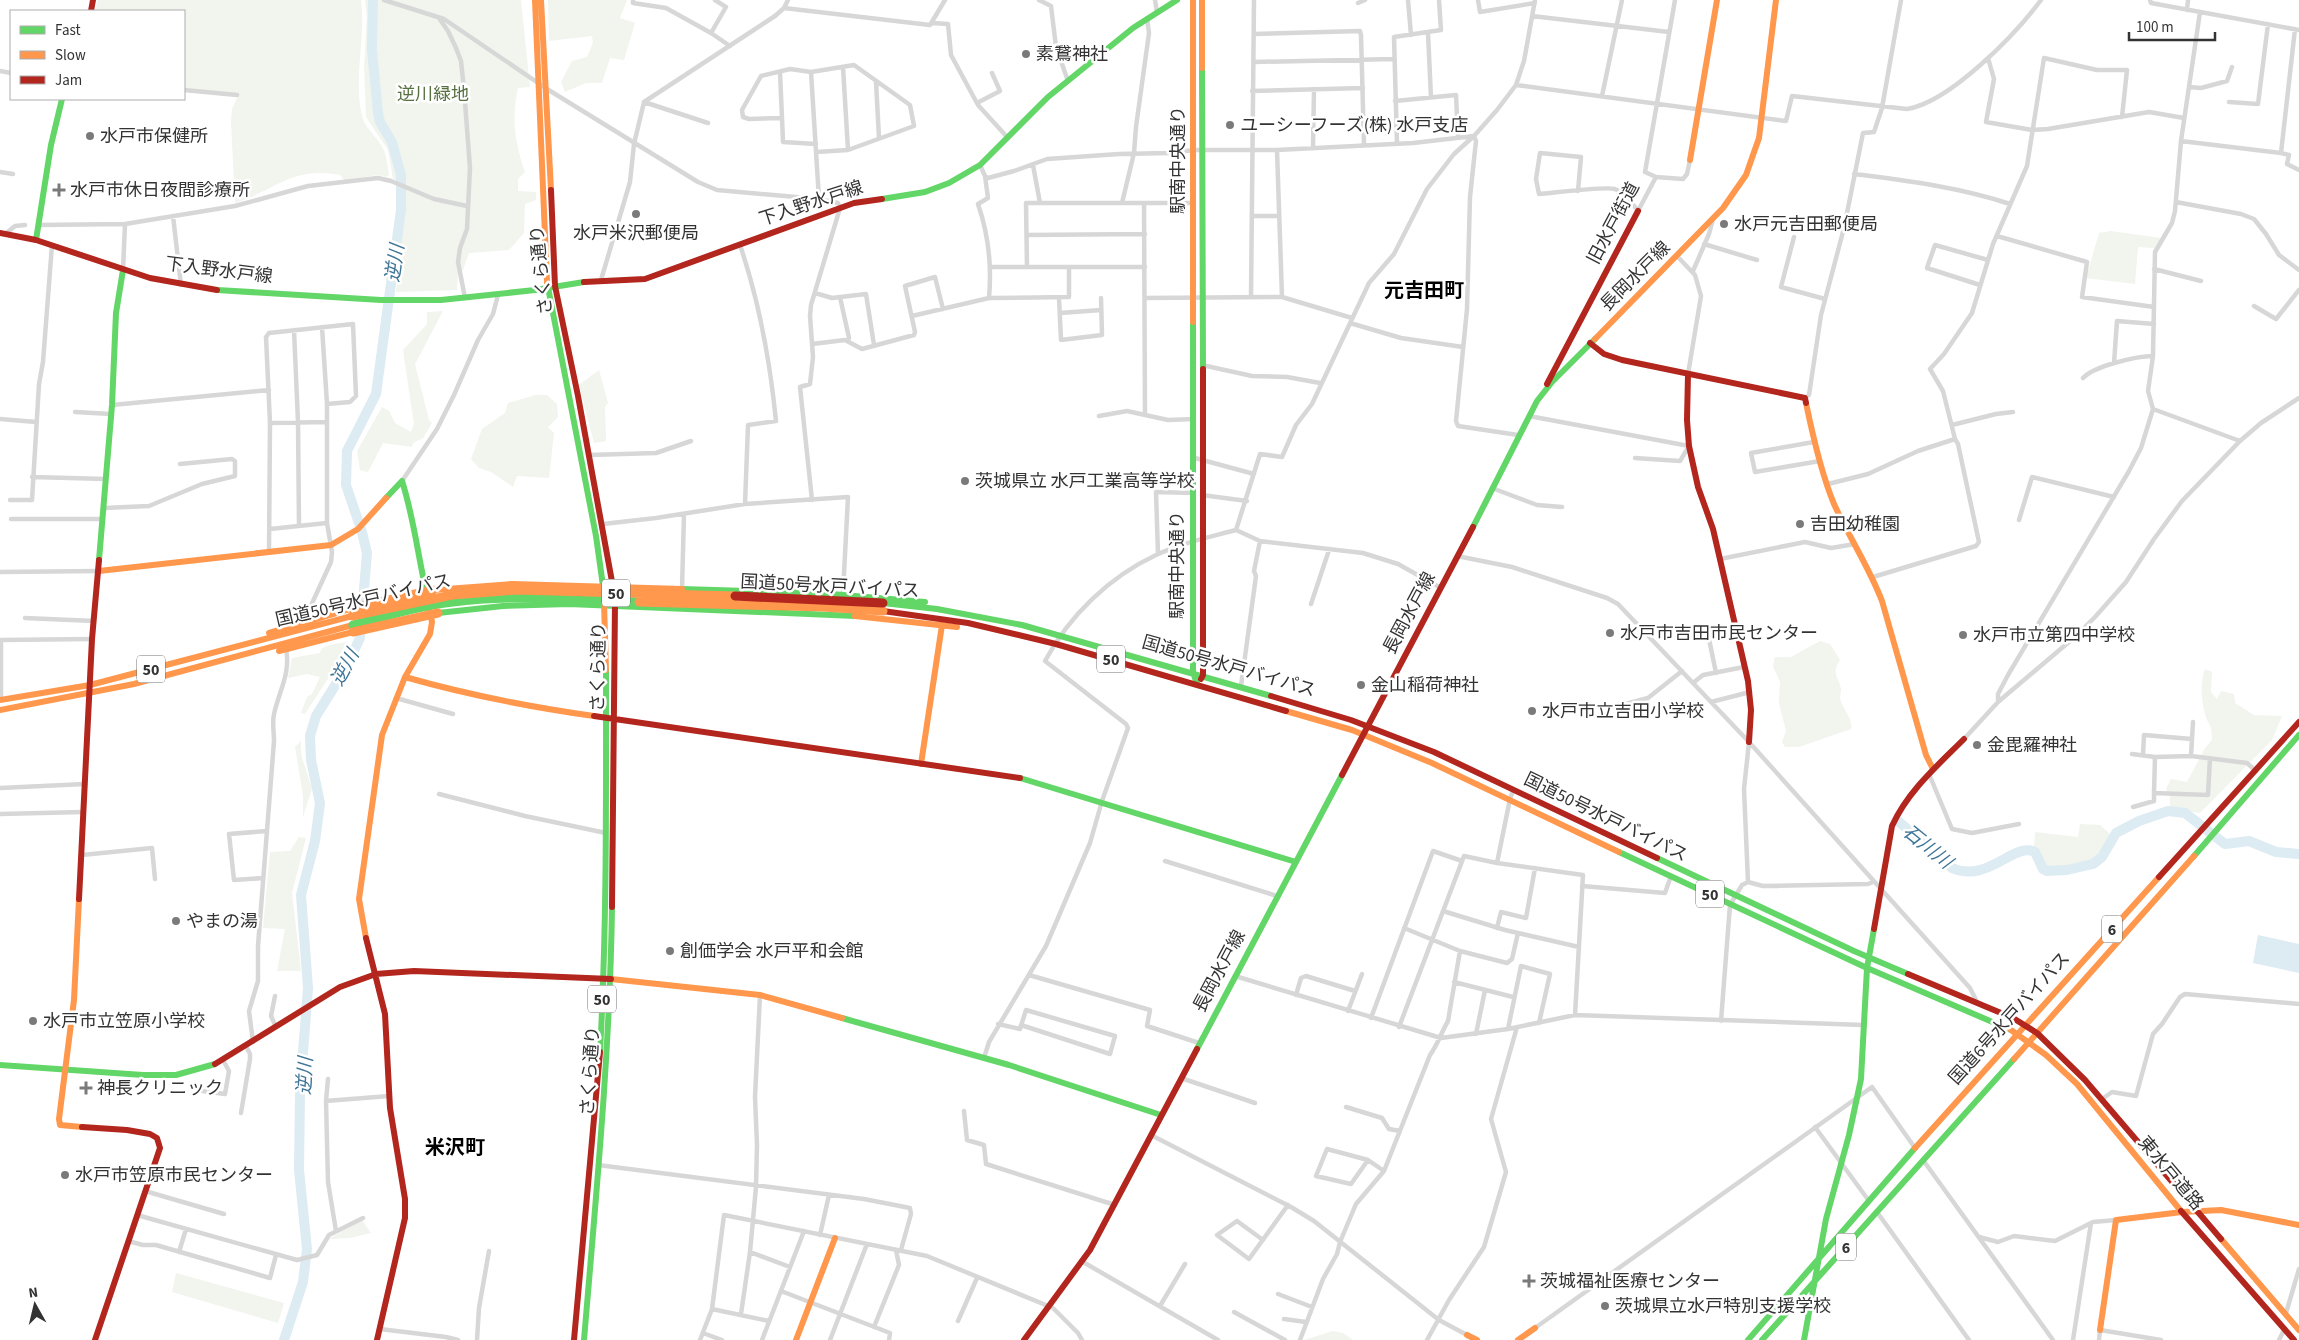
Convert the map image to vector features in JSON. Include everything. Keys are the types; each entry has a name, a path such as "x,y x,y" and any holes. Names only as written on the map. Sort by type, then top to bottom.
{"main road":[{"name":"さくら通り","path":"534,0 551,287 595,528 603,586 609,719 607,978 596,1096 584,1340"},
{"name":"さくら通り","path":"541,0 547,89 551,287 589,455 615,607 609,719 606,833 607,978"},
{"name":"下入野水戸線","path":"2,233 36,240 123,270 181,285 220,290 397,301 498,295 573,282 600,280 635,281 864,200 903,196 940,187 980,165 1048,98 1068,81 1147,18 1177,0"},
{"name":"駅南中央通り","path":"1193,0 1198,150 1194,203 1202,365 1198,459 1198,541 1203,675"},
{"name":"駅南中央通り","path":"1198,459 1194,420 1198,297 1198,150 1202,0"},
{"name":"旧水戸街道","path":"1690,160 1718,0"},
{"name":"長岡水戸線","path":"1024,1340 1083,1262 1115,1205 1441,588 1518,435 1545,390 1712,219 1735,193 1746,175 1753,158 1762,118 1776,0"},
{"path":"36,240 51,146 62,100"},
{"name":"旧水戸街道","path":"1545,390 1638,211"},
{"path":"95,1340 160,1148 157,1138 138,1131 66,1127 60,1125 59,1119 74,1000 92,639 112,409 116,313 123,270"},
{"path":"1590,343 1601,353 1612,357 1805,398 1814,442 1834,503 1873,577 1899,658 1931,771"},
{"path":"1688,374 1687,420 1689,446 1696,478 1713,529 1750,692 1749,742"},
{"path":"99,571 331,545 354,533 402,482 408,499 432,622 430,634 405,677 396,698 379,748 359,899 361,921 387,1026 389,1096 405,1199 405,1218 377,1340"},
{"name":"駅南中央通り","path":"1197,684 1193,672 1198,541"},
{"path":"218,662 233,662 286,649 353,620 433,590 469,584 842,593 936,603 970,609 1022,625"},
{"name":"国道50号水戸バイパス","path":"1,700 90,690 213,653 353,620 452,594 518,590 766,597 883,607 937,609 1022,625 1061,635 1241,686 1366,729 1512,795 1732,900 1867,968 2017,1033"},
{"path":"213,653 231,644 280,629 514,604 821,614 882,618 1024,636"},
{"name":"国道50号水戸バイパス","path":"883,607 1056,644 1366,729"},
{"name":"国道50号水戸バイパス","path":"0,710 218,662 353,620"},
{"path":"921,764 942,625"},
{"path":"1197,684 1203,675"},
{"path":"405,677 457,692 513,704 1031,779 1296,862"},
{"name":"国道6号水戸バイパス","path":"1748,1340 2025,1024 2299,722"},
{"name":"国道6号水戸バイパス","path":"1766,1338 2299,735"},
{"path":"1804,1340 1826,1219 1858,1096 1863,1060 1863,1025 1868,958 1889,836 1894,819 1902,807 1931,771 1964,739"},
{"name":"国道50号水戸バイパス","path":"1512,795 1671,876 1977,1002 2025,1024 2037,1033"},
{"path":"0,1065 164,1076 201,1070 223,1060 349,982 375,974 414,971 607,978 760,995 984,1058 1161,1115"},
{"name":"東水戸道路","path":"2017,1033 2054,1062 2077,1084 2182,1212 2294,1340"},
{"name":"東水戸道路","path":"2037,1033 2067,1061 2102,1099 2196,1212 2299,1330"},
{"name":"さくら通り","path":"574,1340 594,1165"},
{"path":"2100,1330 2116,1220 2182,1212 2221,1210 2299,1225"},
{"path":"796,1340 835,1238"},
{"path":"1518,1340 1535,1328"},
{"path":"1467,1335 1477,1340"}],"street":[{"path":"384,0 444,19 547,89 698,182 717,190 819,199 838,203 840,208 810,316 812,344 810,384 800,387 812,500"},
{"path":"633,0 633,3 666,8 730,46"},
{"path":"711,33 726,7 715,0"},
{"path":"600,280 630,182 634,144 644,102 763,25 784,8 788,0"},
{"path":"784,8 889,22 930,25 945,0"},
{"path":"1039,0 1051,6 1056,47 1068,81"},
{"path":"1154,0 1157,12"},
{"path":"1251,297 1254,0"},
{"path":"1358,3 1365,0"},
{"path":"1408,0 1411,34"},
{"path":"1397,143 1394,37 1441,30 1439,0"},
{"path":"1236,530 1260,454 1282,457 1296,425 1312,404 1320,383 1369,283 1394,254 1427,189 1454,154 1474,136 1516,84 1524,61 1535,1 1480,12 1478,0"},
{"path":"1602,96 1622,0"},
{"path":"1656,178 1645,172 1674,0"},
{"path":"1805,398 1809,395 1825,299 1844,228 1863,133 1874,132 1882,108 1901,0"},
{"path":"1516,84 1786,121 1792,96 1882,108 1907,109 1925,105 1969,75 1988,58 2041,0"},
{"path":"2150,0 2152,3 2187,10 2297,29 2281,153"},
{"path":"2187,10 2188,0"},
{"path":"1998,702 1998,694 2008,675 2141,448 2153,409 2148,391 2153,356 2155,252 2172,223 2176,202 2184,118 2200,12"},
{"path":"1532,16 1669,32"},
{"path":"439,18 448,31 461,61 470,155 467,228 460,248 458,262 465,298"},
{"path":"1122,203 1134,153 1148,33 1147,18"},
{"path":"932,22 948,24 951,55 977,102 1008,139"},
{"path":"2229,102 2258,104 2268,24"},
{"path":"1254,34 1360,32 1364,145"},
{"path":"1428,32 1431,98"},
{"path":"1988,58 1994,79 1986,122 2032,130 2059,128 2148,112 2184,118"},
{"path":"1873,577 1948,556 1976,546 1979,542 1958,444 1955,439 1943,391 1930,369 1944,354 1972,313 1988,260 2027,166 2044,58 2097,70 2127,70 2122,117"},
{"path":"1254,62 1394,60"},
{"path":"782,118 749,119 743,116 742,110 761,76 790,69 812,72 854,65 910,105 914,126 848,150 816,152"},
{"path":"843,67 848,150"},
{"path":"2189,87 2201,88 2227,80 2232,67"},
{"path":"780,72 783,142 816,144"},
{"path":"812,72 819,199"},
{"path":"977,102 1000,91 992,73"},
{"path":"876,82 879,138"},
{"path":"1252,91 1363,88"},
{"path":"185,90 237,95"},
{"path":"1313,148 1314,90"},
{"path":"1396,101 1456,95 1458,138"},
{"path":"644,102 708,124"},
{"path":"985,176 988,178 1047,159 1198,150 1278,150 1474,136"},
{"path":"1474,136 1476,141 1470,197 1467,309 1456,421 1458,426 1518,435"},
{"path":"2182,141 2281,153 2289,155 2287,164 2299,170"},
{"path":"1278,150 1282,297"},
{"path":"1578,192 1581,157 1540,153 1536,179 1539,194 1578,192 1614,189 1626,196 1638,211"},
{"name":"旧水戸街道","path":"1638,211 1656,178 1683,179 1687,174 1690,160"},
{"path":"980,165 985,176 988,198 978,204 991,267 989,298"},
{"path":"1033,165 1040,203"},
{"path":"0,172 13,174"},
{"path":"1854,174 1944,186 1972,192 2010,204"},
{"path":"38,225 125,224 235,206 308,186 378,178 434,199 467,206"},
{"path":"2176,202 2241,214 2254,219 2279,255 2299,270"},
{"path":"1027,267 1026,203 1194,203"},
{"path":"1144,203 1146,414"},
{"path":"173,216 181,285"},
{"path":"1252,216 1279,216"},
{"path":"1693,271 1712,219"},
{"path":"123,270 125,224"},
{"path":"2,233 15,226 25,225"},
{"path":"1027,235 1144,234"},
{"path":"1997,236 2087,262 2082,297 2154,307"},
{"path":"1794,237 1781,287 1825,299"},
{"path":"1704,244 1757,260"},
{"path":"10,500 32,500 36,422 43,362 52,245"},
{"path":"740,245 754,288 773,390 776,420 748,425 745,504"},
{"path":"1980,285 1927,268 1935,245 1988,260"},
{"path":"1677,256 1693,271 1698,280 1701,296 1688,374"},
{"path":"991,267 1145,267"},
{"path":"912,316 989,298 1069,297 1069,267"},
{"path":"2154,269 2201,281"},
{"path":"812,344 847,341 862,349 914,335 915,332 905,286 935,277 943,309"},
{"path":"2254,306 2276,319 2299,290"},
{"path":"816,293 832,298 866,294 874,345"},
{"path":"402,482 437,429 478,340 493,314 498,295"},
{"path":"840,297 849,338 847,341"},
{"path":"1145,298 1282,297 1401,338 1463,347"},
{"path":"1059,298 1061,340 1102,335 1101,298"},
{"path":"1060,313 1101,310"},
{"path":"2114,362 2117,321 2154,324"},
{"path":"269,553 270,422 266,337 269,333 353,324 356,396 350,402 327,404"},
{"path":"280,629 281,616 308,612 331,562 331,545 327,523 327,404 322,327"},
{"path":"294,330 298,422 299,526"},
{"path":"2083,378 2086,374 2114,362 2143,356 2153,356"},
{"path":"1202,365 1252,376 1287,377 1320,383"},
{"path":"75,412 268,390"},
{"path":"1964,739 1998,702 2095,617 2126,582 2182,501 2240,441 2261,423 2299,398"},
{"path":"2153,409 2240,441"},
{"path":"1099,416 1127,411 1168,420 1194,420"},
{"path":"1952,425 1996,414 2013,412"},
{"path":"1529,416 1689,446 1680,461 1635,458"},
{"path":"0,420 36,422"},
{"path":"270,422 326,422"},
{"path":"1828,484 1868,474 1911,454 1955,439"},
{"path":"589,455 656,454 691,441"},
{"path":"1814,442 1751,453 1755,472 1820,461"},
{"path":"104,508 149,506 202,484 235,476 235,462 232,459 180,464"},
{"path":"1198,459 1254,474"},
{"path":"32,477 106,479"},
{"path":"2019,520 2032,477 2114,497"},
{"path":"1492,488 1537,504 1562,508"},
{"path":"1158,554 1156,492 1198,494 1247,500"},
{"path":"602,524 745,504 848,497 842,593"},
{"path":"682,589 684,514"},
{"path":"11,519 103,519"},
{"path":"270,529 327,523"},
{"path":"984,1058 998,1024 1046,946 1090,843 1102,801 1128,728 1126,724 1045,661 1076,614 1106,587 1142,562 1158,554 1236,530 1260,541 1363,553 1398,564 1441,588"},
{"path":"1241,686 1256,576 1254,571 1260,541"},
{"path":"1720,559 1805,542 1831,548 1855,544"},
{"path":"1311,604 1329,550"},
{"path":"1457,556 1512,567 1607,598 1618,604 1749,742 1970,988 1977,1002"},
{"path":"0,572 99,571"},
{"path":"24,618 94,621"},
{"path":"1689,638 1708,634 1716,673"},
{"path":"1,700 1,640 92,639"},
{"path":"241,1113 250,1059 249,1011 258,981 258,946 274,741 273,715 286,679 286,649"},
{"path":"1693,683 1702,675 1744,667"},
{"path":"1614,707 1648,698 1682,671"},
{"path":"1711,702 1750,692"},
{"path":"396,698 453,714"},
{"path":"2191,756 2193,722"},
{"path":"2143,756 2144,735 2192,739"},
{"path":"1748,882 1744,789 1749,742"},
{"path":"2132,754 2155,757 2191,756 2210,758 2247,764 2256,771"},
{"path":"2133,807 2154,801 2155,757"},
{"path":"2154,793 2208,795 2210,758"},
{"path":"1931,771 1952,829 1972,833 2019,824"},
{"path":"0,788 85,784"},
{"path":"440,794 525,816 606,833"},
{"path":"1497,864 1512,795"},
{"path":"0,814 84,812"},
{"path":"263,878 234,880 229,834 268,831"},
{"path":"82,855 152,848 155,879"},
{"path":"1371,1018 1433,851 1462,861"},
{"path":"1399,1027 1464,856 1497,864 1583,875 1575,1015"},
{"path":"1165,861 1277,896"},
{"path":"1497,928 1501,912 1526,918 1534,868"},
{"path":"1582,886 1665,893 1671,876"},
{"path":"1721,1020 1732,900 1742,886 1748,882 1763,886 1868,884 1873,882"},
{"path":"1443,911 1497,928 1579,947"},
{"path":"1404,928 1460,951 1506,963 1512,959 1518,933"},
{"path":"1300,1340 1323,1279 1337,1254 1356,1204 1384,1171 1430,1055 1441,1038 1448,1021 1460,951"},
{"path":"1508,1029 1513,997 1521,966 1550,974 1539,1023"},
{"path":"1348,1011 1362,974"},
{"path":"1029,975 1150,1010 1147,1026 1200,1043"},
{"path":"1235,976 1399,1027 1441,1038 1508,1029 1575,1015 1863,1025"},
{"path":"1296,995 1301,978 1306,976 1356,991"},
{"path":"1454,982 1513,997"},
{"path":"1476,1034 1485,990"},
{"path":"2102,1099 2112,1092 2136,1096 2152,1034 2184,994 2299,1004"},
{"path":"741,1314 750,1252 756,1187 757,1145 754,1097 760,995"},
{"path":"275,996 271,1016 276,1027"},
{"path":"998,1024 1020,1029 1026,1010 1115,1036 1110,1054 1021,1026"},
{"path":"1427,1340 1484,1247 1506,1172 1491,1119 1517,1027"},
{"path":"202,1091 225,1094 229,1071 223,1060"},
{"path":"1181,1078 1255,1103"},
{"path":"328,1079 326,1101 327,1172 332,1220 336,1231"},
{"path":"1535,1328 1872,1087 1915,1148"},
{"path":"326,1101 389,1096"},
{"path":"1346,1106 1382,1118 1389,1129 1400,1131"},
{"path":"964,1110 967,1140 984,1145 986,1164 1115,1205"},
{"path":"1815,1127 1869,1200"},
{"path":"1151,1135 1288,1205 1314,1221 1439,1320 1467,1335"},
{"path":"1368,1160 1351,1184 1316,1176 1327,1149 1368,1160 1384,1171"},
{"path":"1923,1160 2053,1340"},
{"path":"594,1165 828,1195 910,1208 910,1214 898,1250 899,1264 874,1327"},
{"path":"145,1191 224,1214"},
{"path":"820,1234 828,1195"},
{"path":"1263,1240 1237,1221 1217,1235 1249,1260 1288,1205"},
{"path":"1877,1212 1969,1340"},
{"path":"137,1215 276,1256 297,1260 315,1255 329,1235 363,1218"},
{"path":"700,1340 712,1309 724,1215 927,1256 1049,1306 1078,1333 1082,1340"},
{"path":"1979,1237 1998,1242 2014,1236 2055,1241 2091,1223 2107,1219 2116,1220"},
{"path":"2073,1340 2091,1223"},
{"path":"180,1252 186,1229"},
{"path":"762,1340 804,1231"},
{"path":"128,1241 143,1245 156,1245 270,1278 276,1256"},
{"path":"830,1340 867,1244"},
{"path":"477,1340 479,1308 489,1251"},
{"path":"750,1252 790,1266"},
{"path":"1083,1262 1218,1340"},
{"path":"1160,1306 1185,1264"},
{"path":"2285,1315 2299,1269"},
{"path":"958,1321 977,1278"},
{"path":"781,1291 890,1334 889,1340"},
{"path":"1278,1294 1312,1307"},
{"path":"712,1309 741,1314 769,1322"},
{"path":"1234,1312 1285,1340"},
{"path":"1284,1319 1306,1322"},
{"path":"2279,1340 2284,1328"},
{"path":"380,1329 458,1340"},
{"path":"2099,1340 2100,1330 2161,1340"},
{"path":"703,1333 722,1340"}],"green space":[{"path":"98,0 361,0 362,29 359,87 362,116 385,152 389,175 387,177 378,175 344,180 340,175 323,173 296,176 235,203 231,122 232,109 239,94 185,88 185,10 95,10"},
{"name":"逆川緑地","path":"365,0 521,0 530,87 518,88 516,99 515,130 525,172 518,179 518,191 536,192 536,200 525,204 524,233 509,250 469,253 463,270 458,271 457,290 396,292 406,184 393,179 388,150 366,117 364,68 367,16"},
{"path":"548,0 627,0 620,18 635,23 624,60 610,58 602,83 586,83 565,92 561,82 572,61 587,57 593,43 592,36 549,41"},
{"path":"2111,231 2161,238 2154,248 2138,247 2135,284 2086,278 2099,233"},
{"path":"443,311 415,364 429,420 432,423 423,438 413,443 412,447 383,443 368,472 360,470 357,451 382,407 389,411 395,423 411,432 414,424 403,350 427,324 427,312"},
{"path":"599,370 608,403 605,407 606,441 594,443 579,385"},
{"path":"536,395 547,395 557,404 558,417 548,427 554,433 549,478 517,476 513,487 491,472 479,468 471,459 482,429 505,413 508,403"},
{"path":"1820,641 1830,644 1840,660 1836,669 1836,676 1841,690 1840,698 1849,717 1851,729 1799,747 1785,747 1782,742 1786,731 1779,703 1780,682 1773,666 1775,657 1791,657"},
{"path":"346,642 336,666 305,714 301,713 307,697 312,694 320,677 307,674 288,678 292,658 320,653 321,649 329,645"},
{"path":"2205,669 2212,672 2211,692 2217,699 2221,691 2234,694 2235,703 2254,715 2282,716 2272,740 2200,813 2170,809 2170,796 2166,789 2171,779 2187,782 2205,748 2212,740 2211,727 2206,718 2202,697 2202,680"},
{"path":"301,741 301,754 312,789 303,817 303,796 295,747"},
{"path":"2080,824 2100,825 2110,834 2100,857 2094,862 2072,868 2056,869 2044,867 2034,849 2035,832 2078,837"},
{"path":"299,837 306,838 292,893 301,971 277,971 285,929 263,928 270,852 290,851"},
{"path":"362,1220 371,1233 350,1238 329,1239"},
{"path":"176,1273 284,1303 278,1323 172,1292"},
{"path":"1333,1331 1343,1333 1353,1340 1304,1340"}],"shaded area":[{"path":"2258,935 2299,944 2299,973 2253,963"}],"waterway":[{"name":"逆川","path":"284,1340 303,1282 307,1249 299,1170 300,1091 308,988 301,895 315,841 320,803 311,760 310,736 316,716 346,668 360,638 367,553 346,485 347,451 376,394 401,210 401,175 392,142 380,122 378,113 372,50 373,0"},
{"name":"石川川","path":"1898,821 1952,868 1965,871 1977,871 2027,850 2035,852 2043,869 2047,871 2067,870 2093,864 2102,857 2116,833 2139,821 2168,811 2185,813 2225,844 2249,841 2276,852 2299,854"}],"traffic: fast":[{"path":"882,199 925,192 949,183 980,165 1048,97 1133,28 1177,0"},
{"path":"1202,68 1203,369"},
{"path":"36,240 51,145 62,100"},
{"path":"99,560 112,405 116,313 123,270"},
{"path":"547,282 596,536 603,586"},
{"path":"217,290 381,300 441,300 535,290 584,282"},
{"path":"1193,322 1193,672 1197,684"},
{"path":"1473,527 1537,401 1552,382 1595,339"},
{"path":"386,498 402,481 410,509 427,595"},
{"path":"682,589 820,593 925,602"},
{"path":"353,625 428,606 499,598 639,602"},
{"path":"883,603 937,609 1022,625 1271,696"},
{"path":"438,613 503,606 569,604 855,616"},
{"path":"600,1052 605,909 606,670"},
{"path":"2194,856 2299,735"},
{"path":"1197,1049 1342,775"},
{"path":"1020,778 1296,862"},
{"path":"1619,852 1867,968 2011,1030"},
{"path":"1657,858 1854,951 1908,974"},
{"path":"584,1340 605,1070 612,907"},
{"path":"1804,1340 1826,1219 1849,1135 1861,1079 1867,968 1874,929"},
{"path":"842,1018 1009,1065 1161,1115"},
{"path":"1762,1340 2014,1059"},
{"path":"0,1065 143,1075 176,1075 215,1064"},
{"path":"1748,1340 1915,1148"}],"traffic: slow":[{"path":"535,0 547,282"},
{"path":"541,0 551,190"},
{"path":"1193,0 1193,322"},
{"path":"1202,0 1202,68"},
{"path":"1690,160 1717,0"},
{"path":"1595,339 1723,208 1746,175 1759,138 1776,0"},
{"path":"1806,403 1829,492 1882,601 1926,755 1933,769"},
{"path":"99,571 331,545 358,529 386,498"},
{"path":"433,590 512,584 682,589"},
{"path":"353,608 433,590"},
{"path":"352,616 452,595 517,590 735,596"},
{"path":"604,602 606,670"},
{"path":"639,602 823,607 883,611"},
{"path":"269,633 353,608"},
{"path":"366,938 359,899 382,735 405,677 430,634 432,622 430,612"},
{"path":"353,632 438,613"},
{"path":"0,700 90,685 352,616"},
{"path":"855,616 957,627"},
{"path":"0,710 134,684 353,625"},
{"path":"921,764 942,625"},
{"path":"279,651 353,632"},
{"path":"405,677 499,700 594,716"},
{"path":"1286,711 1352,730 1432,763 1619,852"},
{"path":"2014,1059 2194,856"},
{"path":"1915,1148 2159,877"},
{"path":"79,899 74,1000 59,1119 60,1125 82,1127"},
{"path":"611,979 760,995 842,1018"},
{"path":"2011,1030 2046,1055 2077,1084 2181,1211"},
{"path":"2100,1330 2116,1220 2182,1212 2221,1210 2299,1225"},
{"path":"796,1340 835,1238"},
{"path":"2221,1239 2299,1330"},
{"path":"1518,1340 1535,1328"},
{"path":"1467,1335 1477,1340"}],"traffic: jam":[{"path":"91,10 93,0"},
{"path":"551,190 555,286 578,396 613,587"},
{"path":"584,282 645,279 854,203 882,199"},
{"path":"1547,384 1638,211"},
{"path":"0,233 36,240 150,278 217,290"},
{"path":"1590,343 1604,354 1622,360 1805,398 1806,403"},
{"path":"1201,679 1203,675 1203,369"},
{"path":"1688,374 1687,420 1689,446 1698,487 1713,529 1748,681 1751,710 1749,742"},
{"path":"1342,775 1473,527"},
{"path":"79,899 92,639 99,560"},
{"path":"735,596 883,603"},
{"path":"612,907 615,602"},
{"path":"883,611 968,623 1056,644 1286,711"},
{"path":"1271,696 1351,720 1434,752 1657,858"},
{"path":"594,716 1020,778"},
{"path":"2159,877 2299,722"},
{"path":"1874,929 1892,826 1906,801 1915,790 1964,739"},
{"path":"366,938 385,1014 390,1108 405,1199 405,1218 377,1340"},
{"path":"215,1064 340,987 376,974 414,971 611,979"},
{"path":"1908,974 2013,1018 2037,1033 2085,1080 2221,1239"},
{"path":"1024,1340 1090,1250 1197,1049"},
{"path":"574,1340 600,1052"},
{"path":"82,1127 127,1130 150,1134 157,1138 160,1148 95,1340"},
{"path":"2181,1211 2294,1340"}],"place":[{"name":"素鵞神社","path":"1026,54"},
{"name":"ユーシーフーズ(株) 水戸支店","path":"1230,125"},
{"name":"水戸市保健所","path":"90,136"},
{"name":"水戸市休日夜間診療所","path":"59,190"},
{"name":"水戸米沢郵便局","path":"636,214"},
{"name":"水戸元吉田郵便局","path":"1724,224"},
{"name":"茨城県立 水戸工業高等学校","path":"965,481"},
{"name":"吉田幼稚園","path":"1800,524"},
{"name":"水戸市吉田市民センター","path":"1610,633"},
{"name":"水戸市立第四中学校","path":"1963,635"},
{"name":"金山稲荷神社","path":"1361,685"},
{"name":"水戸市立吉田小学校","path":"1532,711"},
{"name":"金毘羅神社","path":"1977,745"},
{"name":"やまの湯","path":"176,921"},
{"name":"創価学会 水戸平和会館","path":"670,951"},
{"name":"水戸市立笠原小学校","path":"33,1021"},
{"name":"神長クリニック","path":"86,1088"},
{"name":"水戸市笠原市民センター","path":"65,1175"},
{"name":"茨城福祉医療センター","path":"1529,1281"},
{"name":"茨城県立水戸特別支援学校","path":"1605,1306"}],"district":[{"name":"元吉田町","path":"1424,290"},
{"name":"米沢町","path":"455,1147"}]}
